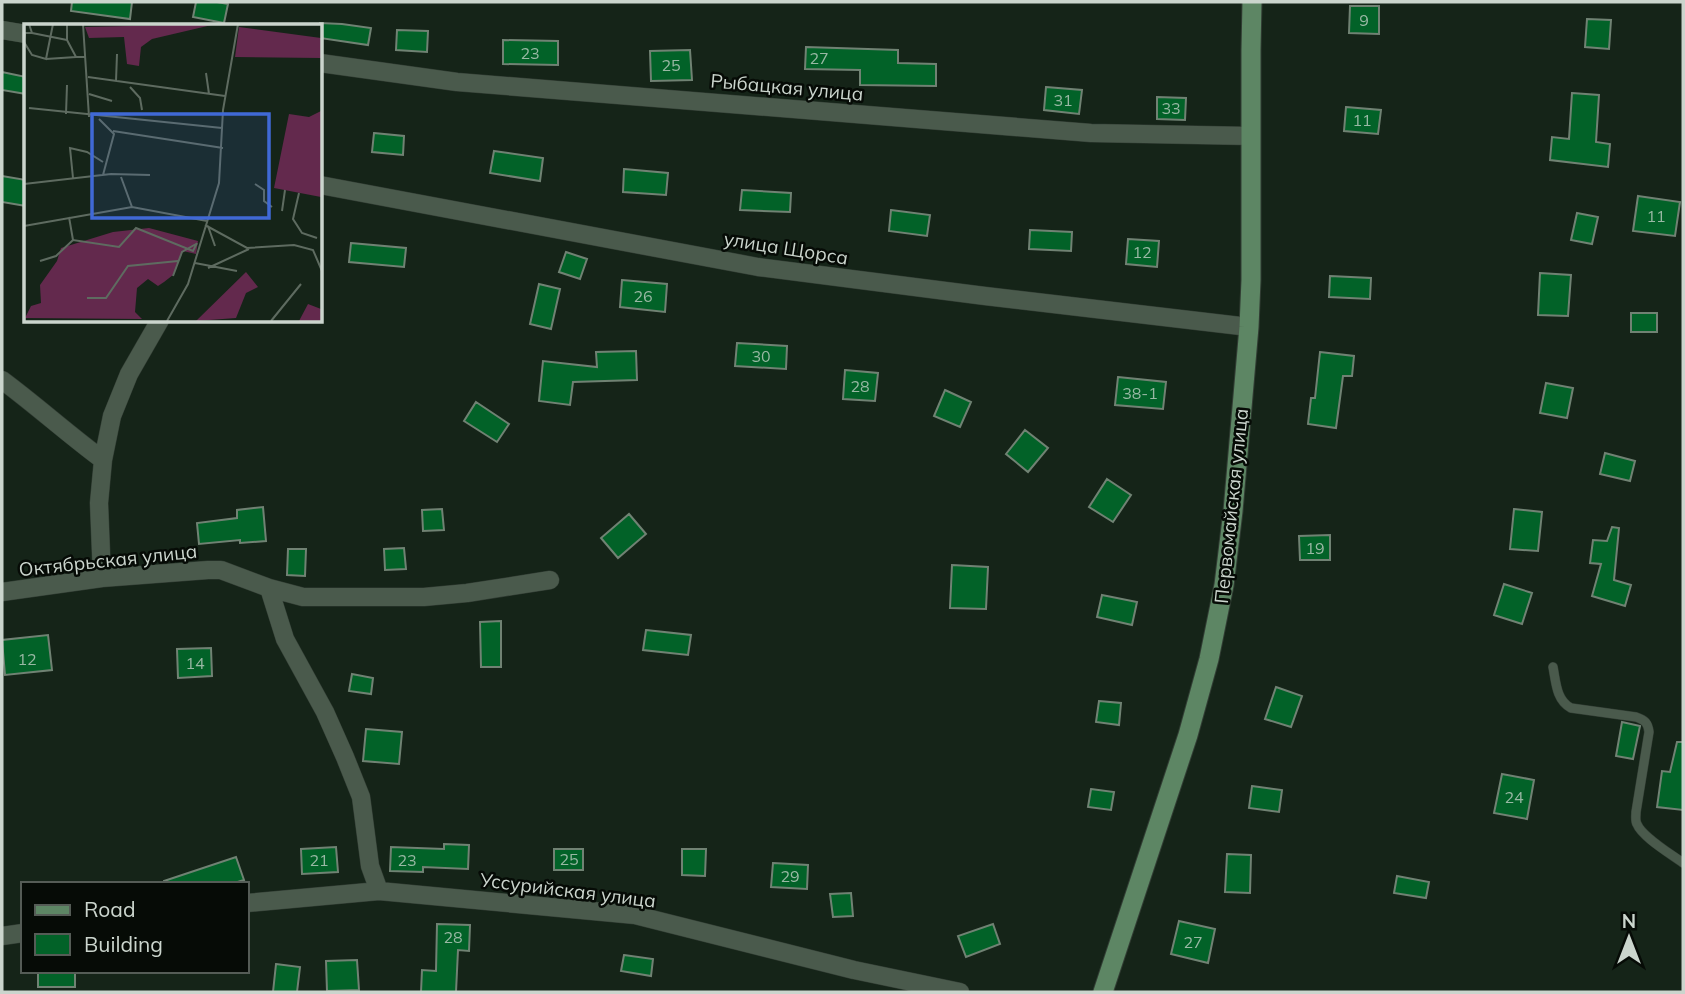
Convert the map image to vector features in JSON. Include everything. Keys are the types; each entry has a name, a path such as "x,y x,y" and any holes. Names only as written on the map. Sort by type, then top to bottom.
{"main road":[{"name":"Первомайская улица","path":"1103,992 1188,735 1209,659 1224,585 1249,327 1252,2"}],"street":[{"path":"2,30 24,34"},
{"name":"Рыбацкая улица","path":"322,63 457,82 1077,132 1251,136"},
{"name":"улица Щорса","path":"322,184 758,267 1249,327"},
{"path":"102,578 99,503 103,460 112,416 129,374 159,322"},
{"path":"2,380 103,460"},
{"name":"Октябрьская улица","path":"2,592 102,578 221,570 303,597 424,597 550,580"},
{"path":"269,588 285,639 325,712 361,797 370,866 379,891"},
{"name":"Уссурийская улица","path":"248,903 379,891 635,915 854,970 960,992"},
{"path":"2,936 21,933"}],"lane":[{"path":"1553,667 1560,699 1565,705 1636,717 1646,722 1649,733 1636,821 1647,836 1683,863"}],"building":[{"path":"72,2 132,2 130,19 71,11"},
{"path":"196,2 228,4 224,23 193,17"},
{"path":"1350,6 1379,6 1379,34 1349,33"},
{"path":"1587,19 1611,20 1609,49 1585,47"},
{"path":"320,24 371,28 368,45 322,38"},
{"path":"397,30 428,31 427,52 396,50"},
{"path":"503,40 558,41 558,65 503,64"},
{"path":"806,47 898,50 898,63 936,64 936,86 860,85 860,70 805,69"},
{"path":"690,50 692,80 651,81 650,51"},
{"path":"2,72 24,77 24,94 2,90"},
{"path":"1046,87 1082,90 1079,114 1044,110"},
{"path":"1572,93 1599,95 1596,142 1610,144 1608,167 1550,160 1552,137 1569,139"},
{"path":"1157,97 1186,98 1185,120 1157,119"},
{"path":"1346,107 1381,110 1378,134 1344,131"},
{"path":"374,133 404,136 403,155 372,152"},
{"path":"494,151 543,158 540,181 490,173"},
{"path":"624,169 668,173 666,195 623,192"},
{"path":"2,176 24,180 24,206 2,202"},
{"path":"742,190 791,193 790,212 740,210"},
{"path":"1638,196 1680,202 1675,236 1633,231"},
{"path":"891,210 930,215 927,236 889,231"},
{"path":"1577,213 1598,217 1592,244 1571,240"},
{"path":"1030,230 1072,232 1071,251 1029,249"},
{"path":"1128,239 1159,241 1157,267 1126,264"},
{"path":"351,243 406,248 404,267 349,262"},
{"path":"566,252 587,259 580,279 559,272"},
{"path":"1540,273 1571,275 1568,316 1538,315"},
{"path":"1330,276 1371,278 1370,299 1329,297"},
{"path":"622,280 667,284 665,312 620,307"},
{"path":"539,284 560,289 551,329 530,324"},
{"path":"1631,313 1657,313 1657,332 1631,332"},
{"path":"737,343 787,346 786,369 735,366"},
{"path":"636,351 637,380 573,382 570,405 539,401 543,361 597,367 596,352"},
{"path":"1320,352 1354,356 1352,376 1343,376 1336,428 1308,424 1311,398 1315,398"},
{"path":"845,370 878,373 875,401 843,399"},
{"path":"1118,377 1166,382 1163,409 1115,405"},
{"path":"1546,383 1573,388 1567,418 1540,413"},
{"path":"945,390 971,402 960,427 934,416"},
{"path":"476,402 509,424 497,442 464,421"},
{"path":"1025,430 1048,448 1028,472 1006,454"},
{"path":"1605,453 1635,461 1630,481 1600,474"},
{"path":"1107,479 1131,495 1113,522 1089,507"},
{"path":"263,507 266,541 240,543 240,540 199,544 197,523 237,518 237,510"},
{"path":"442,509 444,530 423,531 422,510"},
{"path":"1514,509 1542,512 1538,551 1510,549"},
{"path":"629,514 646,534 618,558 601,538"},
{"path":"1612,527 1619,528 1614,580 1631,585 1625,606 1592,596 1601,564 1590,563 1593,540 1607,541"},
{"path":"1330,535 1330,560 1300,560 1299,536"},
{"path":"404,548 406,569 385,570 384,549"},
{"path":"288,549 306,549 305,576 287,575"},
{"path":"952,565 988,567 986,609 950,608"},
{"path":"1504,584 1532,593 1522,624 1494,615"},
{"path":"1102,595 1137,602 1132,625 1097,617"},
{"path":"501,621 501,667 481,667 480,622"},
{"path":"646,630 691,635 688,655 643,650"},
{"path":"48,635 52,670 5,675 2,640"},
{"path":"211,648 212,676 178,678 177,649"},
{"path":"352,674 373,678 371,694 349,691"},
{"path":"1276,687 1302,696 1291,727 1265,719"},
{"path":"1099,701 1121,703 1119,725 1096,722"},
{"path":"1622,722 1640,726 1633,759 1616,756"},
{"path":"366,729 402,732 399,764 363,761"},
{"path":"1677,742 1683,742 1683,810 1657,807 1662,771 1670,772"},
{"path":"1502,774 1534,780 1527,819 1494,813"},
{"path":"1252,786 1282,790 1279,812 1249,808"},
{"path":"1091,789 1114,792 1111,810 1088,807"},
{"path":"444,844 469,845 468,869 423,867 423,872 390,871 391,847 444,849"},
{"path":"336,847 338,872 302,874 301,849"},
{"path":"554,849 583,849 583,870 554,870"},
{"path":"682,849 706,849 705,876 682,875"},
{"path":"1227,854 1251,855 1250,893 1225,892"},
{"path":"236,857 244,880 238,882 164,881"},
{"path":"773,863 808,865 807,889 771,887"},
{"path":"1397,876 1429,882 1426,898 1394,893"},
{"path":"851,893 853,916 833,917 830,894"},
{"path":"1179,921 1215,929 1208,963 1171,954"},
{"path":"437,924 470,925 469,951 458,950 456,992 421,992 422,970 436,971"},
{"path":"993,924 1000,944 966,957 958,936"},
{"path":"624,955 653,959 651,976 621,971"},
{"path":"357,960 359,990 327,991 326,961"},
{"path":"276,964 300,967 297,992 273,992"},
{"path":"38,973 75,973 75,987 38,987"}]}
